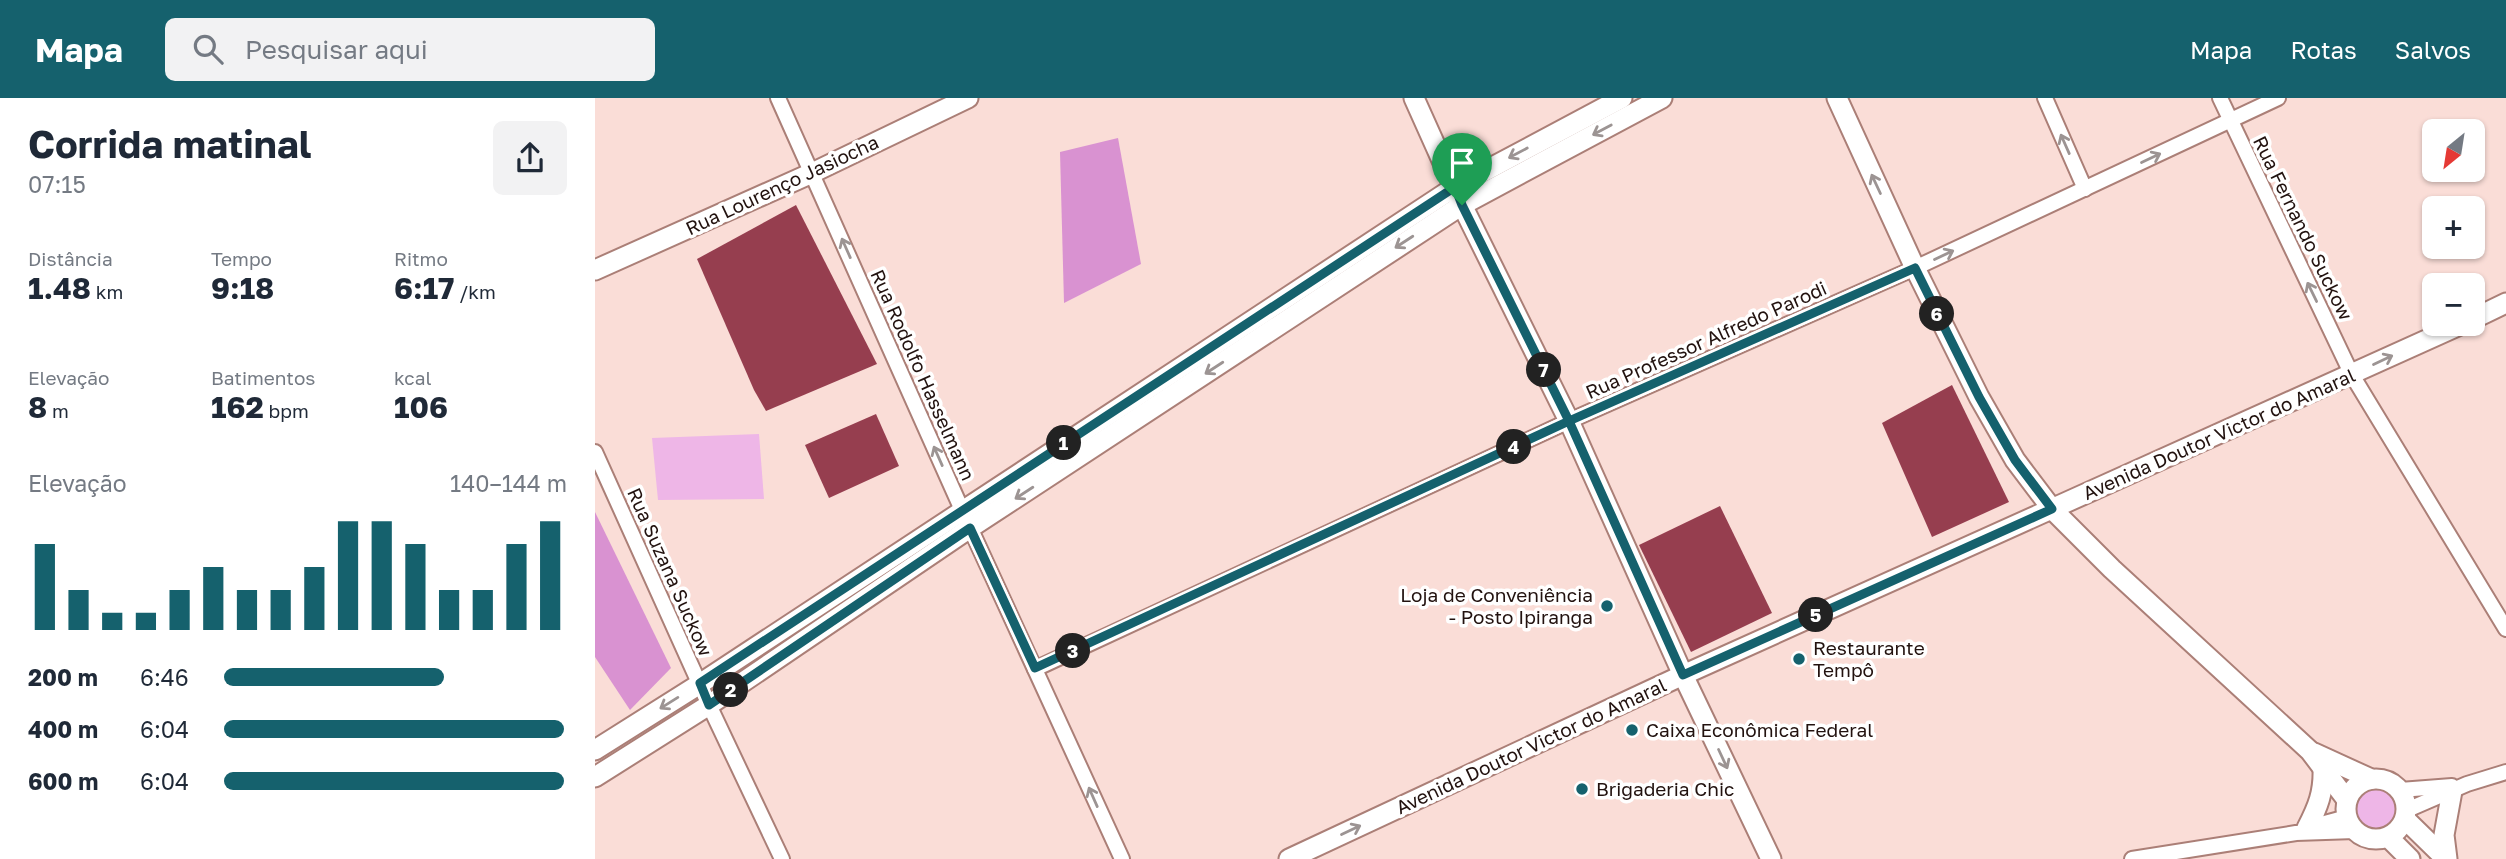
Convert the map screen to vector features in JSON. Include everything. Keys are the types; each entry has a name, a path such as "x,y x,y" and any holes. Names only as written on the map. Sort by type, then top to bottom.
{"main road":[{"name":"Rua Lourenço Jasiocha","path":"595,270 813,173 968,98"},
{"path":"1415,98 1458,196 1569,421 1683,675 1771,859"},
{"path":"595,750 962,510 1458,196 1622,98"},
{"path":"595,777 709,705 1458,196 1662,98"},
{"path":"1837,98 1915,268 1979,397 2015,460 2052,509 2112,569 2310,751 2323,767 2365,838 2377,840 2395,833 2406,814 2405,800 2400,790 2392,783 2371,779 2310,751"},
{"path":"2485,313 2506,303"},
{"name":"Avenida Doutor Victor do Amaral","path":"1289,859 1683,675 2436,336"},
{"path":"640,721 652,741"},
{"path":"2301,831 2319,806 2324,788 2323,767"},
{"path":"2350,816 2352,790 2371,779"},
{"path":"2446,859 2444,835 2459,787"},
{"path":"2406,814 2446,859"},
{"path":"2388,837 2410,859"}],"street":[{"name":"Rua Rodolfo Hasselmann","path":"778,98 970,528 1122,859"},
{"path":"2045,98 2085,189"},
{"name":"Rua Fernando Suckow","path":"2220,98 2352,375 2506,629"},
{"name":"Rua Professor Alfredo Parodi","path":"1035,668 1569,421 1915,268 2278,98"},
{"name":"Rua Suzana Suckow","path":"595,452 782,859"},
{"path":"2406,814 2459,787 2506,772"},
{"path":"2400,790 2459,787"},
{"path":"2132,859 2301,831 2350,816"}],"shaded area":[{"path":"1118,138 1141,264 1064,303 1060,152"},
{"path":"759,434 764,499 658,500 652,438"},
{"path":"595,512 671,668 630,710 595,657"},
{"path":"2375,787 2390,794 2397,809 2390,824 2375,831 2360,824 2353,809 2360,794"}],"building":[{"path":"796,205 877,364 766,411 754,390 697,259"},
{"path":"1952,385 2009,502 1932,537 1882,423"},
{"path":"876,414 899,466 829,498 805,445"},
{"path":"1720,506 1772,613 1691,652 1639,545"}],"place":[{"name":"Loja de Conveniência - Posto Ipiranga","path":"1607,606"},
{"name":"Restaurante Tempô","path":"1799,659"},
{"name":"Caixa Econômica Federal","path":"1632,730"},
{"name":"Brigaderia Chic","path":"1582,789"}],"route":[{"path":"1462,205 1455,187 700,683 709,705 970,528 1035,668 1569,421 1683,675 2052,509 2015,460 1979,397 1915,268 1569,421 1462,205"}]}
